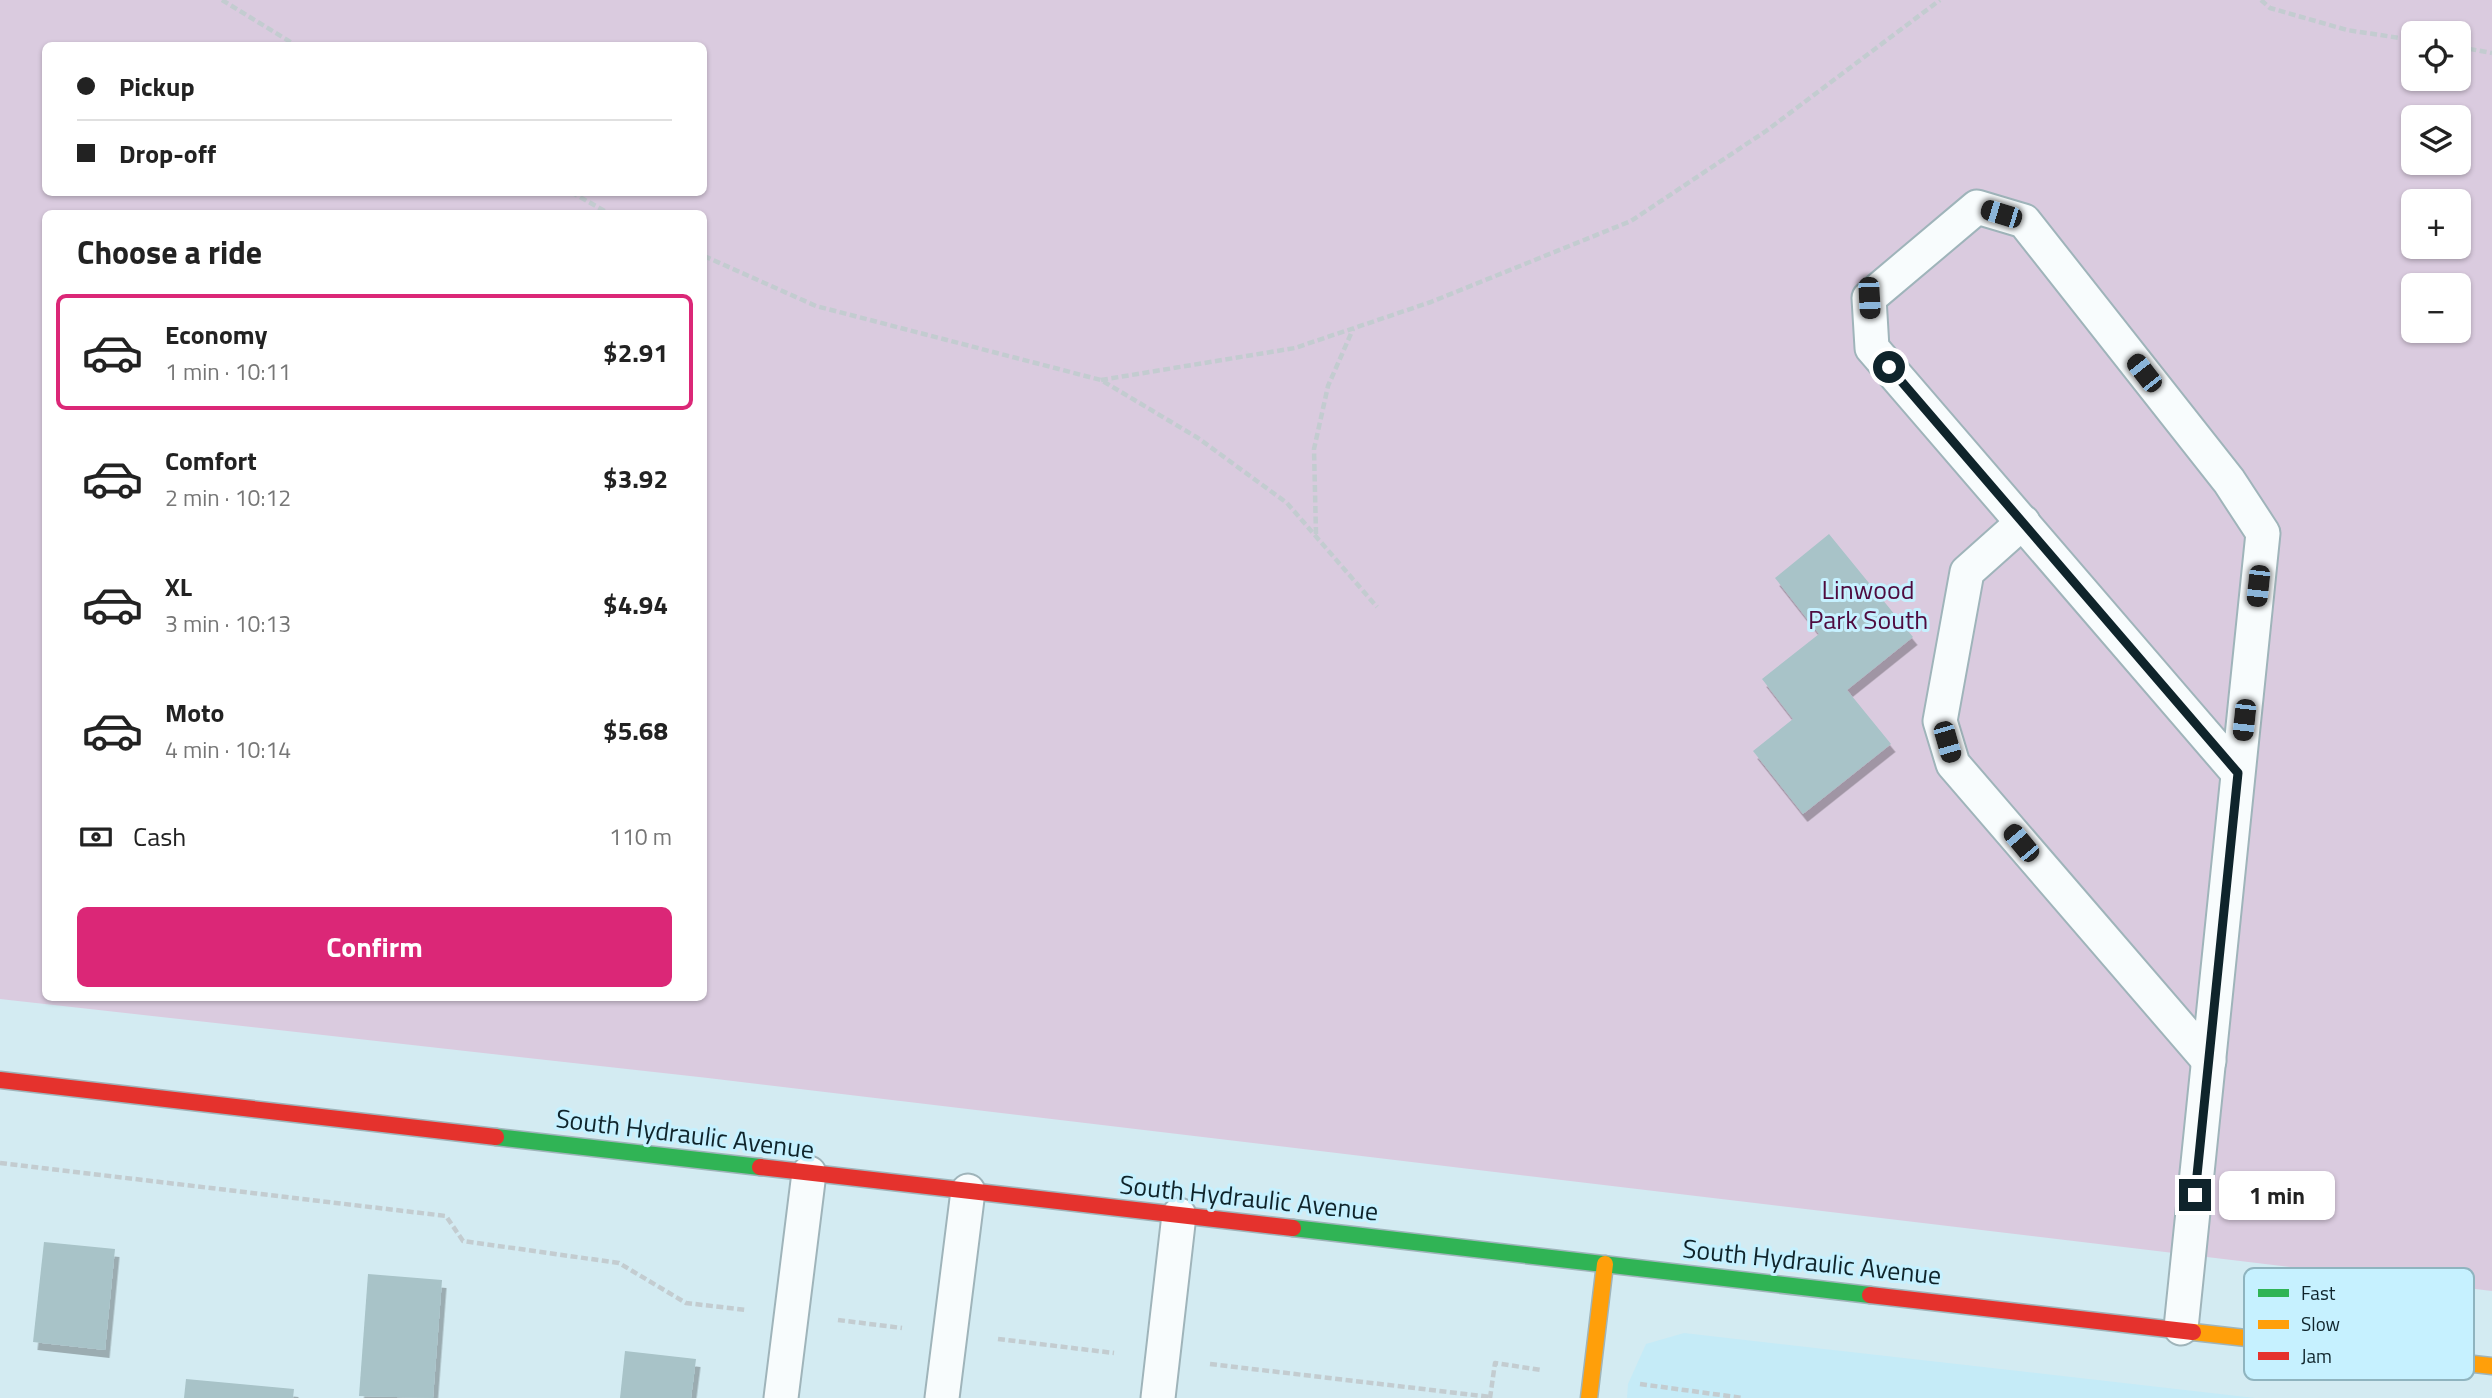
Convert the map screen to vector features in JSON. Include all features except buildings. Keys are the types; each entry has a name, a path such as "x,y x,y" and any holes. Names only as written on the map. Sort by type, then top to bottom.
{"street":[{"name":"South Hydraulic Avenue","path":"0,1080 2244,1336"},
{"path":"1589,1398 1605,1264"},
{"name":"South Hydraulic Avenue","path":"2474,1364 2492,1366"}],"lane":[{"path":"2181,1328 2263,533 2229,481 2024,221 1977,206 1869,298 1872,348 2238,773"},
{"path":"2023,522 1966,572 1940,721 1953,764 2209,1061"},
{"path":"781,1398 809,1173"},
{"path":"942,1398 968,1191"},
{"path":"1158,1398 1179,1215"}],"path":[{"path":"222,0 290,42"},
{"path":"1101,380 1296,348 1431,302 1631,221 1766,131 1940,0"},
{"path":"2261,0 2270,8 2347,30 2401,38"},
{"path":"2471,49 2492,53"},
{"path":"578,196 603,210"},
{"path":"707,257 816,306 1101,380 1209,446 1287,503 1377,607"},
{"path":"1315,535 1314,449 1328,386 1354,328"},
{"path":"0,1163 446,1216 463,1241 620,1263 686,1303 1490,1397"}],"shaded area":[{"path":"1684,1333 2255,1398 1627,1398 1628,1384 1646,1344"}],"green space":[{"name":"Linwood Park South","path":"0,0 2492,0 2492,1291 2474,1289 2474,1268 2299,1268 708,1078 0,999"}],"traffic: fast":[{"path":"496,1137 760,1167"},
{"path":"1293,1228 1870,1295"}],"traffic: slow":[{"path":"1589,1398 1605,1264"},
{"path":"2193,1332 2244,1338"},
{"path":"2474,1364 2492,1366"}],"traffic: jam":[{"path":"0,1080 496,1137"},
{"path":"760,1167 1293,1228"},
{"path":"1870,1295 2193,1332"}],"route":[{"path":"1889,367 2238,773 2195,1195"}]}
